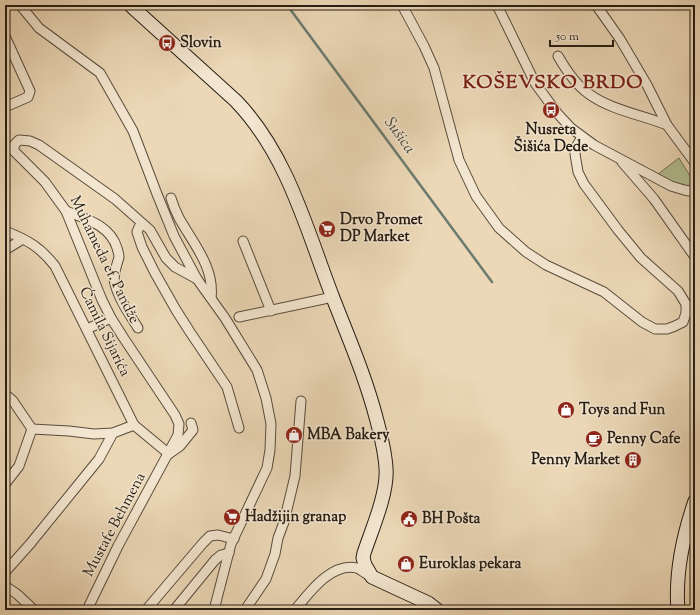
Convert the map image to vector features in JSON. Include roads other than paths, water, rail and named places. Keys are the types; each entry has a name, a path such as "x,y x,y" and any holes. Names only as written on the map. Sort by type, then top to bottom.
{"street":[{"name":"Muhameda ef. Pandže","path":"20,5 39,28 100,73 134,131 174,236 197,279 226,318 257,370 266,398 271,424 270,450 265,473 234,539 214,610"},
{"path":"130,5 246,112 271,147 296,201 370,392 383,444 387,470 384,491 363,558 372,577"},
{"path":"402,5 434,68 459,160 476,196 499,228 526,252 546,265 604,292 642,322 655,329 667,329 683,322 686,313 686,304 678,291 640,258 584,184 578,172 575,154 576,147 582,137"},
{"path":"497,5 535,83 557,113 571,128 582,137 618,158 671,186 695,192"},
{"path":"596,5 620,39 647,84 667,125 695,163"},
{"path":"5,38 30,91 28,97 5,107"},
{"path":"558,56 579,86 603,103 667,125"},
{"name":"Muhameda ef. Pandže","path":"169,454 180,429 175,415 111,318 99,293 66,211 45,182 9,147 19,140 30,141 39,145 115,199 150,230 166,258 175,267 197,279"},
{"path":"618,158 654,199 695,257"},
{"path":"170,198 178,217 207,268 213,288 211,298"},
{"path":"66,211 88,219 104,228 115,242 119,256 114,272 115,284 122,301 138,328"},
{"path":"144,225 139,227 137,232 142,247 155,273 187,327 227,387 239,428"},
{"name":"Ćamila Sijarića","path":"5,231 40,249 55,266 134,425 169,454"},
{"path":"5,250 23,239"},
{"path":"243,241 271,311"},
{"path":"239,317 333,297"},
{"path":"87,329 111,318"},
{"path":"5,394 9,402 32,429 94,434 113,433 134,425"},
{"path":"245,610 266,579 284,522 296,476 301,401"},
{"path":"169,454 180,446 193,430 191,423"},
{"path":"5,484 19,466 32,429"},
{"path":"5,572 30,544 99,459 113,433"},
{"name":"Mustafe Behmena","path":"87,610 121,540 169,454"},
{"path":"678,610 677,580 684,540 695,501"},
{"path":"146,610 203,542 210,536 218,535 234,539"},
{"path":"174,610 215,560 221,555 229,553"},
{"path":"295,610 328,574 342,567 357,568 372,577 428,603 437,610"},
{"path":"5,586 17,594 34,610"}],"waterway":[{"name":"Sušica","path":"287,5 492,282"}],"place":[{"name":"Slovin","path":"167,43"},
{"name":"Nusreta Šišića Dede","path":"551,110"},
{"name":"Drvo Promet DP Market","path":"327,229"},
{"name":"Toys and Fun","path":"566,410"},
{"name":"MBA Bakery","path":"294,435"},
{"name":"Penny Cafe","path":"594,439"},
{"name":"Penny Market","path":"633,460"},
{"name":"Hadžijin granap","path":"232,517"},
{"name":"BH Pošta","path":"409,519"},
{"name":"Euroklas pekara","path":"406,564"}],"district":[{"name":"KOŠEVSKO BRDO","path":"553,83"}]}
